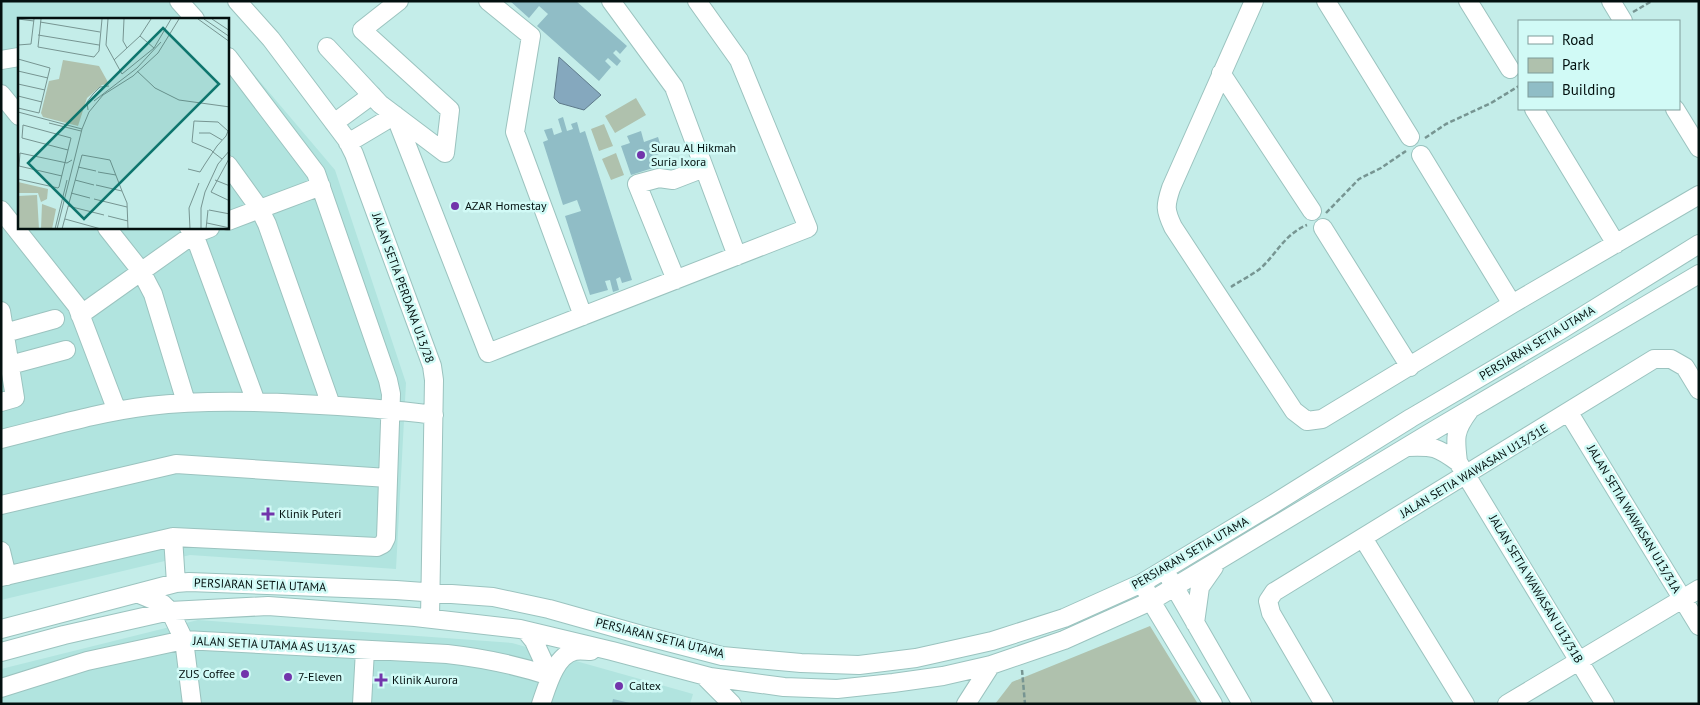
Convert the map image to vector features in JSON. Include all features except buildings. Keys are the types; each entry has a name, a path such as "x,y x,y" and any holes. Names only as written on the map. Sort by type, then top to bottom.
{"street":[{"path":"178,1 193,18"},
{"name":"JALAN SETIA PERDANA U13/28","path":"237,1 271,39 348,142 432,366 434,414 430,618"},
{"path":"328,47 380,104 445,153 450,110 362,30 398,1"},
{"path":"488,1 531,36 514,132 584,316"},
{"path":"611,1 674,87 737,256"},
{"path":"395,115 488,353 808,228 739,60 697,1"},
{"path":"1254,1 1171,188 1166,205 1167,215 1294,412 1308,421 1322,419 1512,304 1699,195"},
{"path":"1326,1 1512,304"},
{"path":"1468,1 1510,69"},
{"path":"1611,1 1622,20"},
{"path":"1,60 18,58"},
{"path":"1,551 4,576 173,537 377,547 386,538 391,394 388,380 316,173 229,58"},
{"path":"1222,73 1410,367"},
{"path":"1,94 18,115"},
{"path":"334,123 372,95"},
{"path":"1535,110 1616,244"},
{"path":"1676,110 1699,148"},
{"path":"348,142 395,115"},
{"path":"229,166 260,208 267,224 331,405"},
{"path":"676,280 637,184 659,178 673,180 704,168"},
{"path":"229,221 321,186"},
{"path":"1,210 77,306 117,411"},
{"path":"108,229 141,271 152,294 186,402"},
{"path":"80,314 197,230 256,402"},
{"name":"PERSIARAN SETIA UTAMA","path":"1,629 176,583 208,583 430,592 493,597 540,607 722,656 801,663 858,664 916,658 992,641 1064,618 1142,583 1411,418 1559,331 1699,244"},
{"name":"PERSIARAN SETIA UTAMA","path":"1,652 64,635 170,611 268,606 430,618 526,631 612,651 704,676 784,687 837,689 943,676 991,665 1022,655 1100,625 1151,601 1699,274"},
{"path":"1,311 15,398 1,402"},
{"path":"5,333 55,319"},
{"path":"10,365 66,350"},
{"name":"JALAN SETIA WAWASAN U13/31E","path":"1324,704 1271,613 1268,602 1274,592 1363,538 1462,469 1569,413 1654,359 1671,359 1685,367 1699,390"},
{"path":"1,439 117,411 186,402 331,405 434,414"},
{"path":"1462,469 1456,442 1457,432 1471,409"},
{"name":"JALAN SETIA WAWASAN U13/31A","path":"1569,413 1699,626"},
{"path":"1407,447 1433,447 1462,469"},
{"path":"1,505 176,464 388,478"},
{"name":"JALAN SETIA WAWASAN U13/31B","path":"1462,469 1605,704"},
{"path":"173,537 176,583"},
{"path":"1363,538 1465,704"},
{"path":"1195,623 1200,587 1219,560"},
{"path":"1165,570 1242,704"},
{"path":"1142,583 1214,704"},
{"path":"1507,704 1699,589"},
{"path":"139,594 164,604 170,611 184,640 192,704"},
{"path":"526,631 534,641 550,676"},
{"name":"JALAN SETIA UTAMA AS U13/AS","path":"1,688 87,661 184,640 447,654 483,658 516,665 550,676"},
{"path":"362,704 365,650"},
{"path":"541,704 550,676 562,659 574,651 612,651"},
{"path":"966,704 991,665"},
{"path":"704,676 732,704"},
{"path":"1,700 2,704"}],"path":[{"path":"1622,20 1652,1"},
{"path":"1219,295 1259,269 1282,242 1295,231 1317,220 1359,179 1381,168 1446,124 1491,103 1518,87"},
{"path":"1022,655 1025,704"}],"shaded area":[{"path":"1,1 191,1 205,18 18,18 18,229 229,229 229,45 335,170 406,383 396,569 190,555 1,600"},
{"path":"559,57 601,95 584,110 559,103 554,98"},
{"path":"198,620 512,643 693,694 690,704 1,704 1,669"}],"green space":[{"path":"636,98 646,115 615,133 605,116"},
{"path":"604,124 613,146 599,151 591,129"},
{"path":"616,153 624,175 611,180 602,159"},
{"path":"1150,626 1198,704 995,704 1012,682"}],"place":[{"name":"Surau Al Hikmah Suria Ixora","path":"641,155"},
{"name":"AZAR Homestay","path":"455,206"},
{"name":"Klinik Puteri","path":"268,514"},
{"name":"ZUS Coffee","path":"245,674"},
{"name":"7-Eleven","path":"288,677"},
{"name":"Klinik Aurora","path":"381,680"},
{"name":"Caltex","path":"619,686"}]}
